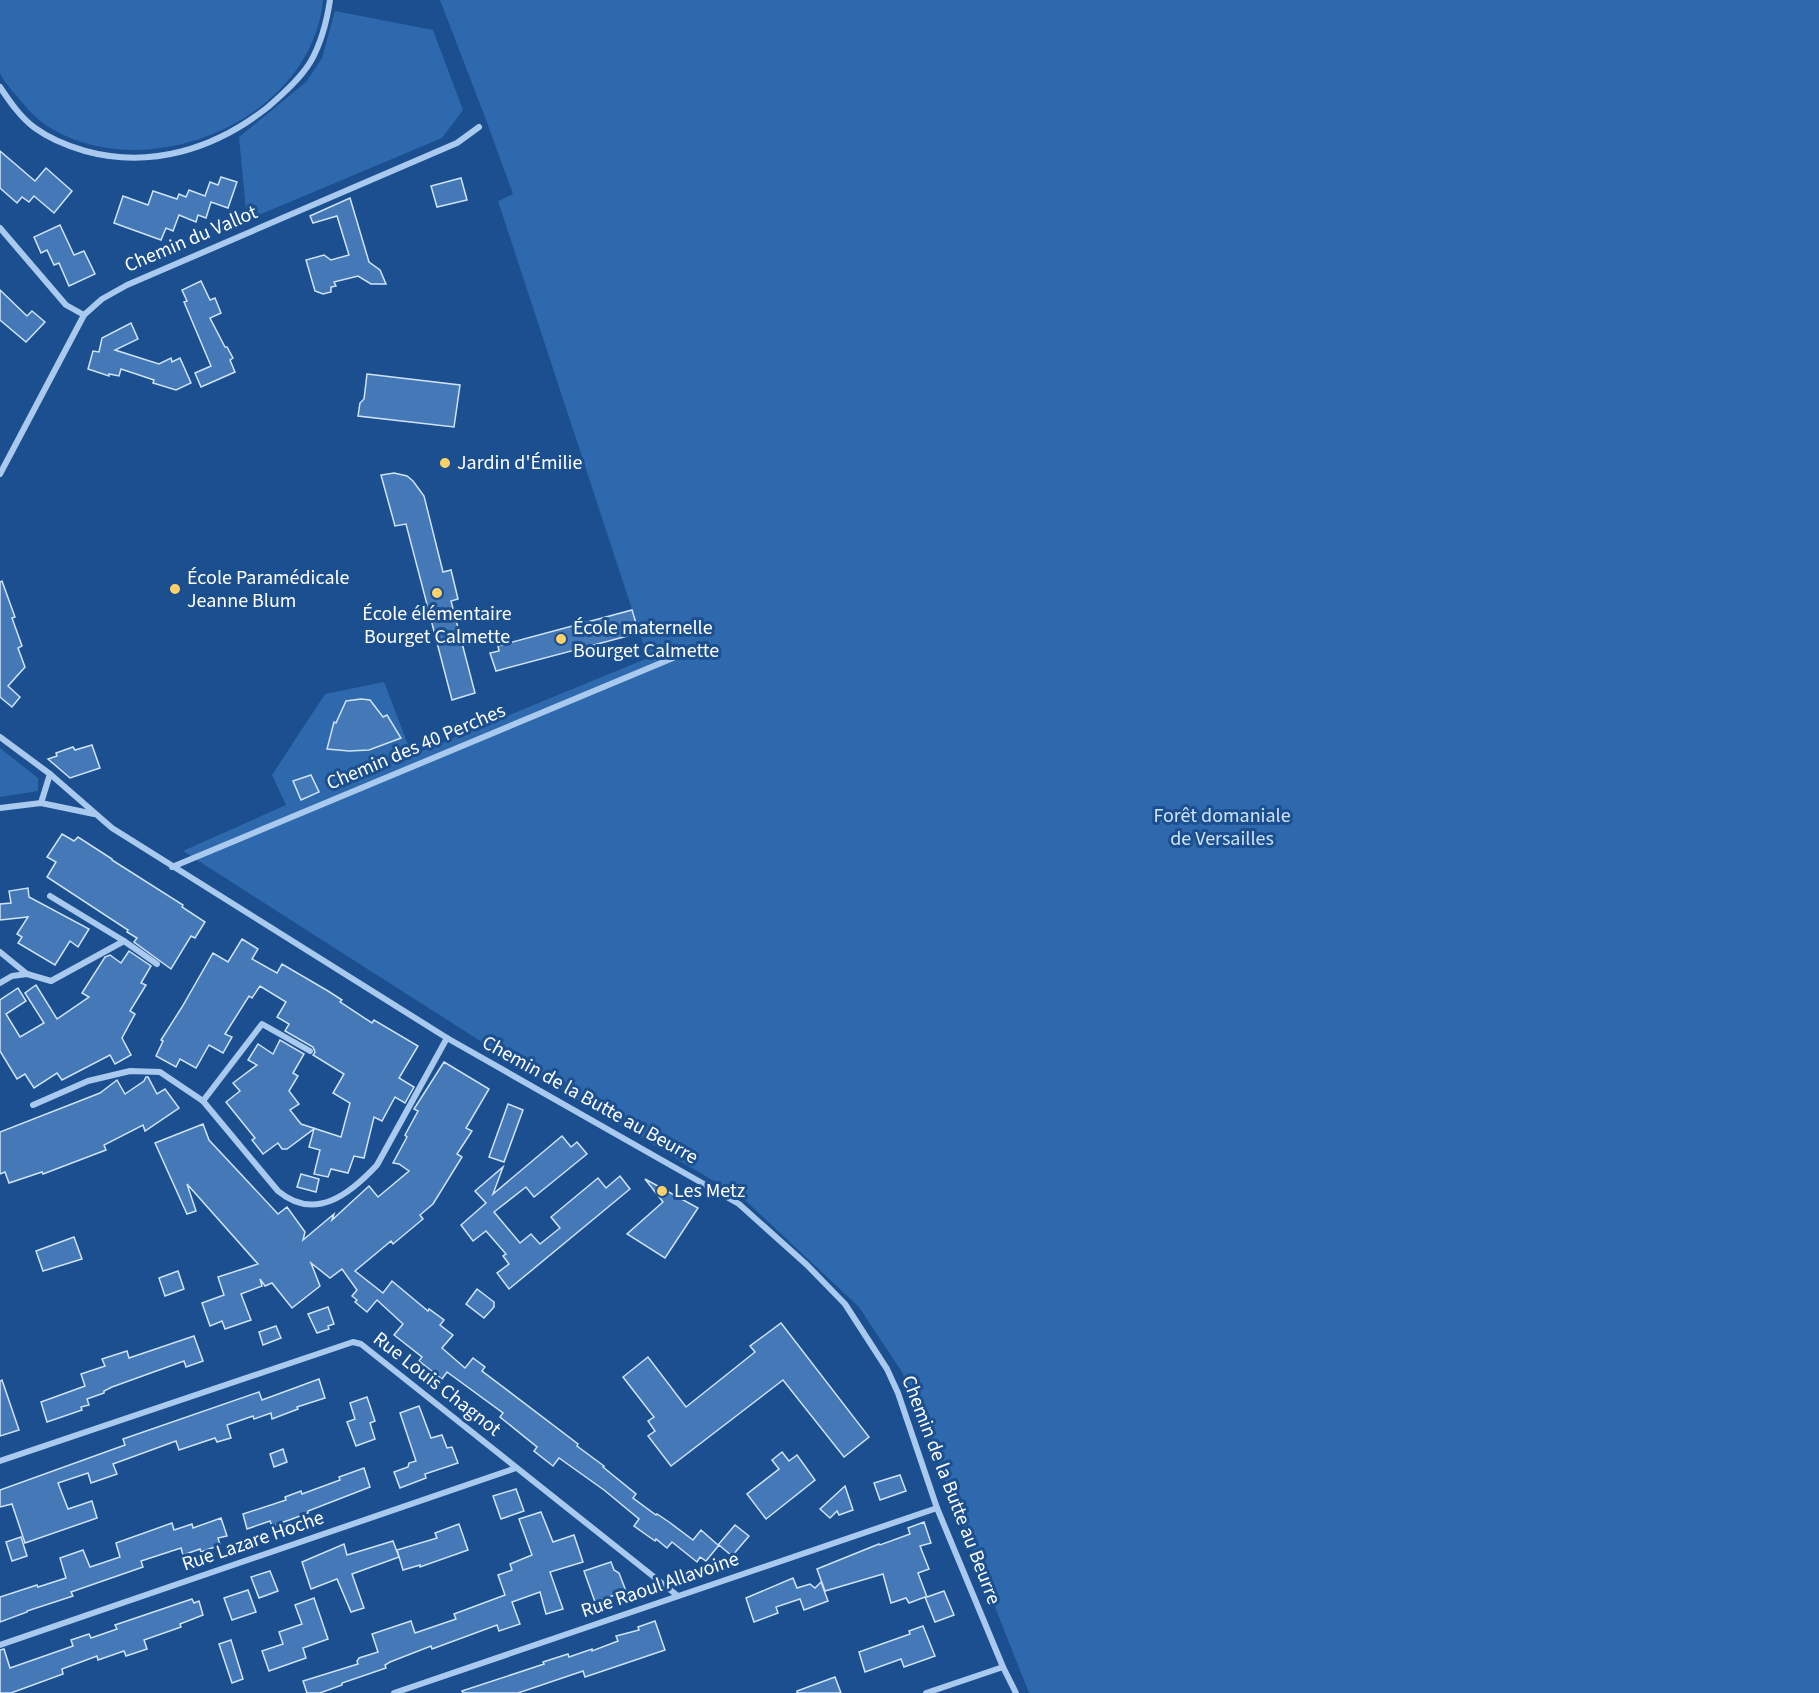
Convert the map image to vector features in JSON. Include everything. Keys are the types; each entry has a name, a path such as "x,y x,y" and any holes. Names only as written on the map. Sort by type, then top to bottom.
{"street":[{"path":"0,87 19,113 35,128 74,148 124,158 149,158 192,150 238,128 280,97 296,81 311,62 320,40 330,0"},
{"name":"Chemin du Vallot","path":"0,474 84,315 102,299 127,285 457,142 479,127"},
{"path":"1,231 66,305 84,315"},
{"name":"Chemin des 40 Perches","path":"172,867 673,658"},
{"name":"Chemin de la Butte au Beurre","path":"0,737 50,774 95,814 172,867 447,1038 740,1204 807,1265 845,1304 887,1369 898,1393 937,1508 1016,1693"},
{"path":"41,803 50,774"},
{"name":"Chemin de la Butte au Beurre","path":"0,808 41,803 95,814"},
{"path":"50,896 157,964"},
{"path":"0,952 27,974 51,981 124,941"},
{"path":"0,983 12,976 27,974"},
{"path":"203,1101 262,1024 310,1051"},
{"path":"33,1105 88,1081 130,1071 160,1072 203,1101 278,1191 290,1201 322,1205 363,1181 377,1165 447,1038"},
{"name":"Rue Louis Chagnot","path":"0,1461 352,1342 361,1344 678,1596"},
{"name":"Rue Lazare Hoche","path":"0,1644 516,1468"},
{"name":"Rue Raoul Allavoine","path":"394,1693 937,1508"},
{"path":"926,1693 1003,1667"}],"green space":[{"path":"0,0 323,0 314,38 295,72 269,100 237,122 200,139 162,148 123,150 85,143 58,132 35,117 10,88 0,73"},
{"name":"Forêt domaniale de Versailles","path":"440,0 1819,0 1819,1693 1029,1693 902,1372 859,1307 744,1199 499,1053 183,851 286,805 272,775 325,694 384,682 412,755 648,658 498,201 513,194"},
{"path":"335,11 433,30 463,110 442,138 247,220 239,137 306,82 322,58"},
{"path":"0,748 38,778 38,791 0,797"}],"building":[{"path":"0,151 35,181 46,168 72,191 54,213 34,196 29,202 22,197 17,203 0,188"},
{"path":"221,177 237,182 228,208 211,202 206,218 198,215 196,222 179,215 173,231 166,228 161,240 114,223 123,196 148,205 153,191 177,199 179,194 186,197 189,190 205,196 210,182 218,185"},
{"path":"461,178 467,200 437,207 431,186"},
{"path":"350,198 369,262 380,270 386,284 371,284 358,276 334,282 336,286 331,287 331,292 323,294 315,291 306,260 324,255 331,260 349,255 337,216 313,223 310,216"},
{"path":"60,225 74,255 84,251 95,274 69,286 59,263 54,265 47,250 41,253 34,237"},
{"path":"201,281 210,300 215,298 221,313 210,318 233,358 230,360 235,372 201,387 195,373 211,366 184,302 187,301 182,290"},
{"path":"0,290 27,316 32,311 45,322 26,342 0,320"},
{"path":"131,323 138,339 115,350 159,364 171,358 172,362 180,358 191,383 176,390 121,369 119,376 109,374 109,376 88,369 93,351 99,352 102,338"},
{"path":"367,374 460,385 454,427 358,416 360,403 364,399"},
{"path":"394,473 407,476 424,496 443,572 451,570 458,599 451,601 475,693 452,700 406,524 395,526 381,475"},
{"path":"2,581 15,617 12,618 22,646 18,648 25,667 8,686 20,697 12,707 0,697 0,582"},
{"path":"632,610 639,633 496,671 490,653 499,651 498,646"},
{"path":"370,700 383,717 387,715 401,738 369,750 327,749 334,722 336,723 346,701"},
{"path":"92,745 100,768 70,778 48,759 57,756 56,753 73,747 75,750"},
{"path":"311,775 319,792 301,800 293,781"},
{"path":"62,834 74,841 78,837 183,905 182,907 205,922 195,938 191,936 171,969 134,942 137,938 127,932 128,930 47,877 56,862 47,857"},
{"path":"28,888 29,897 89,929 78,947 70,941 55,965 18,943 22,937 17,934 28,917 0,920 0,904 11,903 9,891"},
{"path":"242,939 258,949 252,959 277,973 282,964 342,1000 340,1002 372,1023 374,1020 418,1046 399,1078 414,1087 405,1103 395,1097 382,1121 374,1117 364,1158 354,1156 348,1173 331,1169 328,1177 314,1174 320,1150 309,1147 314,1129 287,1149 282,1149 278,1143 263,1154 252,1140 255,1138 226,1102 240,1091 233,1083 257,1065 248,1060 258,1044 273,1054 280,1040 304,1054 293,1073 298,1076 289,1091 299,1104 290,1110 301,1124 341,1137 350,1103 333,1093 344,1074 313,1055 315,1052 313,1047 285,1031 289,1024 277,1017 286,1002 260,986 252,998 249,996 225,1034 232,1037 223,1053 209,1045 196,1068 180,1059 176,1067 156,1056 163,1041 161,1040 213,953 228,962"},
{"path":"129,951 151,966 141,983 146,985 130,1011 135,1014 122,1038 131,1055 115,1064 110,1055 62,1080 57,1073 34,1088 25,1074 17,1079 0,1051 0,1000 18,988 26,1001 6,1014 20,1037 44,1023 25,993 36,985 57,1019 89,997 82,993 105,957 110,955 121,963"},
{"path":"444,1062 489,1089 466,1128 472,1131 457,1154 462,1157 433,1204 420,1215 423,1219 393,1244 391,1241 355,1271 383,1293 392,1281 428,1311 429,1309 444,1320 440,1325 453,1335 442,1348 465,1368 473,1358 485,1367 482,1371 578,1444 577,1446 636,1494 633,1498 693,1540 701,1530 718,1545 735,1525 749,1536 732,1556 719,1545 706,1561 700,1557 697,1562 672,1542 667,1548 634,1526 639,1519 604,1490 559,1458 553,1466 534,1451 537,1447 500,1417 503,1413 447,1372 442,1379 419,1361 422,1357 394,1335 403,1324 377,1300 367,1312 355,1302 357,1300 352,1296 357,1290 342,1269 330,1278 311,1263 320,1286 292,1308 272,1283 265,1286 260,1279 262,1286 241,1294 251,1320 225,1329 222,1321 210,1326 202,1303 224,1295 218,1277 258,1264 187,1184 196,1211 187,1214 155,1143 203,1124 209,1140 278,1214 287,1207 305,1232 303,1240 334,1214 332,1220 369,1186 378,1197 409,1171 393,1163 418,1111 414,1109"},
{"path":"146,1077 157,1094 165,1089 179,1108 145,1131 143,1125 104,1145 106,1150 43,1174 42,1172 9,1183 5,1172 0,1174 0,1132 100,1093 117,1080 125,1094 144,1081"},
{"path":"508,1104 523,1110 504,1162 489,1157"},
{"path":"562,1136 571,1147 577,1142 587,1154 534,1197 526,1187 494,1212 520,1243 531,1234 540,1244 560,1228 551,1217 598,1178 606,1188 620,1176 630,1189 509,1289 497,1273 509,1264 503,1256 506,1254 486,1231 473,1241 461,1225 486,1203 475,1191 503,1167 493,1194"},
{"path":"301,1174 319,1179 316,1192 297,1187"},
{"path":"645,1179 698,1208 665,1258 627,1234 663,1202"},
{"path":"74,1237 82,1259 43,1271 36,1251"},
{"path":"178,1271 184,1289 165,1296 159,1278"},
{"path":"477,1289 494,1302 494,1307 484,1318 466,1304"},
{"path":"328,1307 334,1324 328,1326 329,1329 317,1333 308,1314"},
{"path":"781,1323 869,1437 844,1457 783,1380 671,1466 648,1436 655,1431 648,1421 654,1417 623,1377 648,1357 686,1407 755,1352 750,1346"},
{"path":"276,1326 281,1338 263,1345 259,1332"},
{"path":"194,1336 203,1361 186,1367 184,1361 112,1387 104,1393 87,1399 89,1405 81,1407 82,1410 47,1422 41,1402 85,1386 81,1374 105,1366 102,1359 127,1351 129,1358"},
{"path":"319,1379 325,1398 297,1407 298,1409 272,1419 271,1413 254,1419 253,1416 227,1425 231,1438 217,1442 215,1438 179,1450 176,1441 113,1464 117,1474 91,1483 88,1473 58,1483 68,1509 92,1501 97,1518 25,1543 12,1504 0,1507 0,1490 125,1445 123,1439 259,1392 262,1400"},
{"path":"2,1380 19,1430 0,1436 0,1381"},
{"path":"367,1397 375,1421 370,1423 375,1439 356,1446 347,1422 355,1419 350,1403"},
{"path":"419,1406 431,1438 442,1435 447,1448 452,1447 458,1463 425,1474 426,1478 400,1488 394,1472 416,1461 400,1413"},
{"path":"283,1449 287,1462 274,1467 270,1454"},
{"path":"782,1452 789,1461 797,1455 815,1480 766,1519 747,1494 779,1469 772,1460"},
{"path":"364,1468 370,1487 272,1526 270,1521 247,1529 243,1514 286,1500 285,1497 301,1491 302,1494 340,1480 339,1477"},
{"path":"900,1475 906,1491 880,1500 874,1483"},
{"path":"845,1486 853,1510 839,1515 837,1511 830,1518 820,1509"},
{"path":"516,1489 524,1511 501,1519 493,1496"},
{"path":"541,1512 553,1542 574,1535 583,1562 550,1572 563,1609 546,1614 540,1592 512,1602 520,1624 499,1631 497,1625 432,1649 431,1646 390,1662 385,1665 386,1668 342,1683 342,1685 320,1693 307,1693 303,1681 358,1664 359,1658 378,1652 372,1634 411,1621 415,1633 456,1619 454,1614 505,1595 498,1575 512,1570 510,1564 532,1555 519,1519"},
{"path":"221,1518 227,1536 218,1538 220,1545 201,1552 200,1549 183,1555 181,1548 141,1561 143,1567 71,1592 73,1596 0,1622 0,1597 66,1578 60,1558 83,1550 90,1567 120,1557 116,1543 172,1523 174,1530 192,1524 193,1528"},
{"path":"924,1522 931,1543 920,1546 929,1569 918,1573 927,1597 944,1591 954,1615 935,1622 925,1597 909,1603 906,1598 891,1603 883,1574 825,1591 817,1569 910,1534 908,1528"},
{"path":"459,1524 468,1550 420,1567 420,1565 403,1570 397,1550 437,1538 435,1533"},
{"path":"21,1537 27,1556 12,1561 6,1542"},
{"path":"393,1541 399,1557 352,1574 364,1608 351,1612 337,1579 311,1589 302,1562 344,1544 347,1555"},
{"path":"611,1562 614,1570 619,1573 626,1591 595,1602 584,1571"},
{"path":"270,1571 278,1591 259,1598 251,1577"},
{"path":"793,1578 797,1588 810,1584 815,1588 821,1582 828,1601 804,1610 800,1599 776,1607 778,1613 754,1622 746,1598"},
{"path":"248,1590 256,1612 232,1620 224,1598"},
{"path":"314,1598 328,1639 303,1648 306,1658 269,1671 262,1651 283,1644 279,1632 302,1624 295,1605"},
{"path":"192,1599 194,1603 199,1601 203,1615 180,1624 181,1627 144,1640 147,1649 126,1656 124,1651 98,1660 97,1656 62,1669 63,1674 11,1693 0,1693 0,1650 4,1649 10,1668 73,1646 71,1640 89,1634 91,1638 117,1629 115,1625"},
{"path":"655,1621 665,1650 585,1677 583,1671 518,1693 463,1693 462,1691 568,1654 569,1657 592,1649 592,1651 618,1641 616,1636 639,1630 638,1627"},
{"path":"923,1626 935,1656 904,1667 901,1659 865,1672 859,1652 910,1634 909,1631"},
{"path":"231,1640 243,1679 232,1683 219,1644"},
{"path":"835,1677 841,1693 797,1693 797,1691"}],"place":[{"name":"Jardin d'Émilie","path":"445,463"},
{"name":"École Paramédicale Jeanne Blum","path":"175,589"},
{"name":"École élémentaire Bourget Calmette","path":"437,593"},
{"name":"École maternelle Bourget Calmette","path":"561,639"},
{"name":"Les Metz","path":"662,1191"}]}
